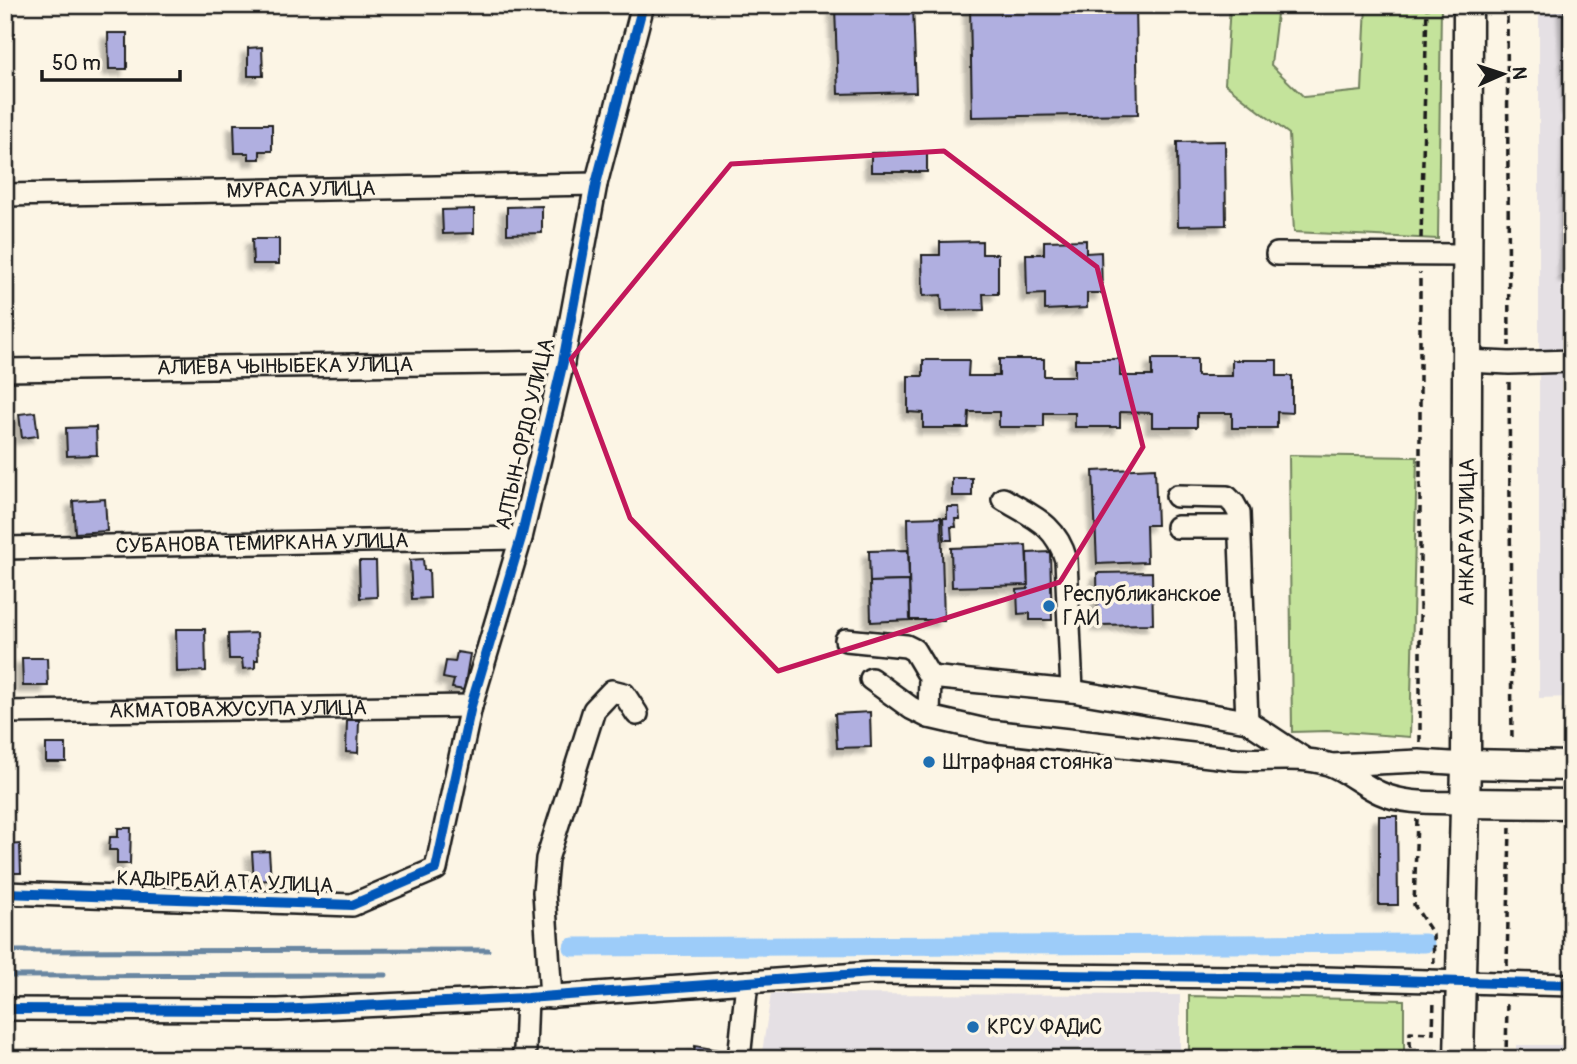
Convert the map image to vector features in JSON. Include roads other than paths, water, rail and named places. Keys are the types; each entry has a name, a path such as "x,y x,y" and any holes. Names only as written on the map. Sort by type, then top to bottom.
{"main road":[{"name":"АНКАРА УЛИЦА","path":"1459,1059 1446,983 1465,803 1466,764 1468,5"},
{"path":"1466,764 1572,766"},
{"path":"1465,803 1572,804"}],"street":[{"name":"АЛТЫН-ОРДО УЛИЦА","path":"436,869 471,706 521,538 563,362 596,184 643,5"},
{"name":"МУРАСА УЛИЦА","path":"5,195 596,184"},
{"path":"1277,254 1467,255"},
{"path":"1467,361 1572,361"},
{"name":"АЛИЕВА ЧЫНЫБЕКА УЛИЦА","path":"5,370 563,362"},
{"path":"1177,496 1227,497 1239,513 1247,721"},
{"path":"1003,499 1047,525 1061,542 1066,560 1072,691"},
{"path":"1177,527 1238,527"},
{"name":"СУБАНОВА ТЕМИРКАНА УЛИЦА","path":"5,548 521,538"},
{"path":"846,640 906,646 914,650 930,677 929,717"},
{"path":"930,677 1072,691 1247,721 1303,758"},
{"path":"871,679 911,708 929,717 990,731 1236,759 1263,761 1303,758 1331,765 1381,793 1418,802 1465,803"},
{"path":"551,997 544,892 547,859 594,710 612,691 624,694 637,714"},
{"name":"АКМАТОВА ЖУСУПА УЛИЦА","path":"5,712 471,706"},
{"path":"1331,765 1419,761 1466,764"},
{"name":"КАДЫРБАЙ АТА УЛИЦА","path":"5,893 352,905 436,869"},
{"path":"5,1009 278,1010 551,997 872,974 1324,978 1572,985"},
{"path":"739,1059 747,982"},
{"path":"517,999 525,1050 522,1059"}],"waterway":[{"path":"573,947 1425,943"},
{"path":"5,951 488,950"},
{"path":"5,976 386,975"}],"place":[{"name":"Республиканское ГАИ","path":"1049,606"},
{"name":"Штрафная стоянка","path":"929,762"},
{"name":"КРСУ ФАДиС","path":"973,1027"}]}
